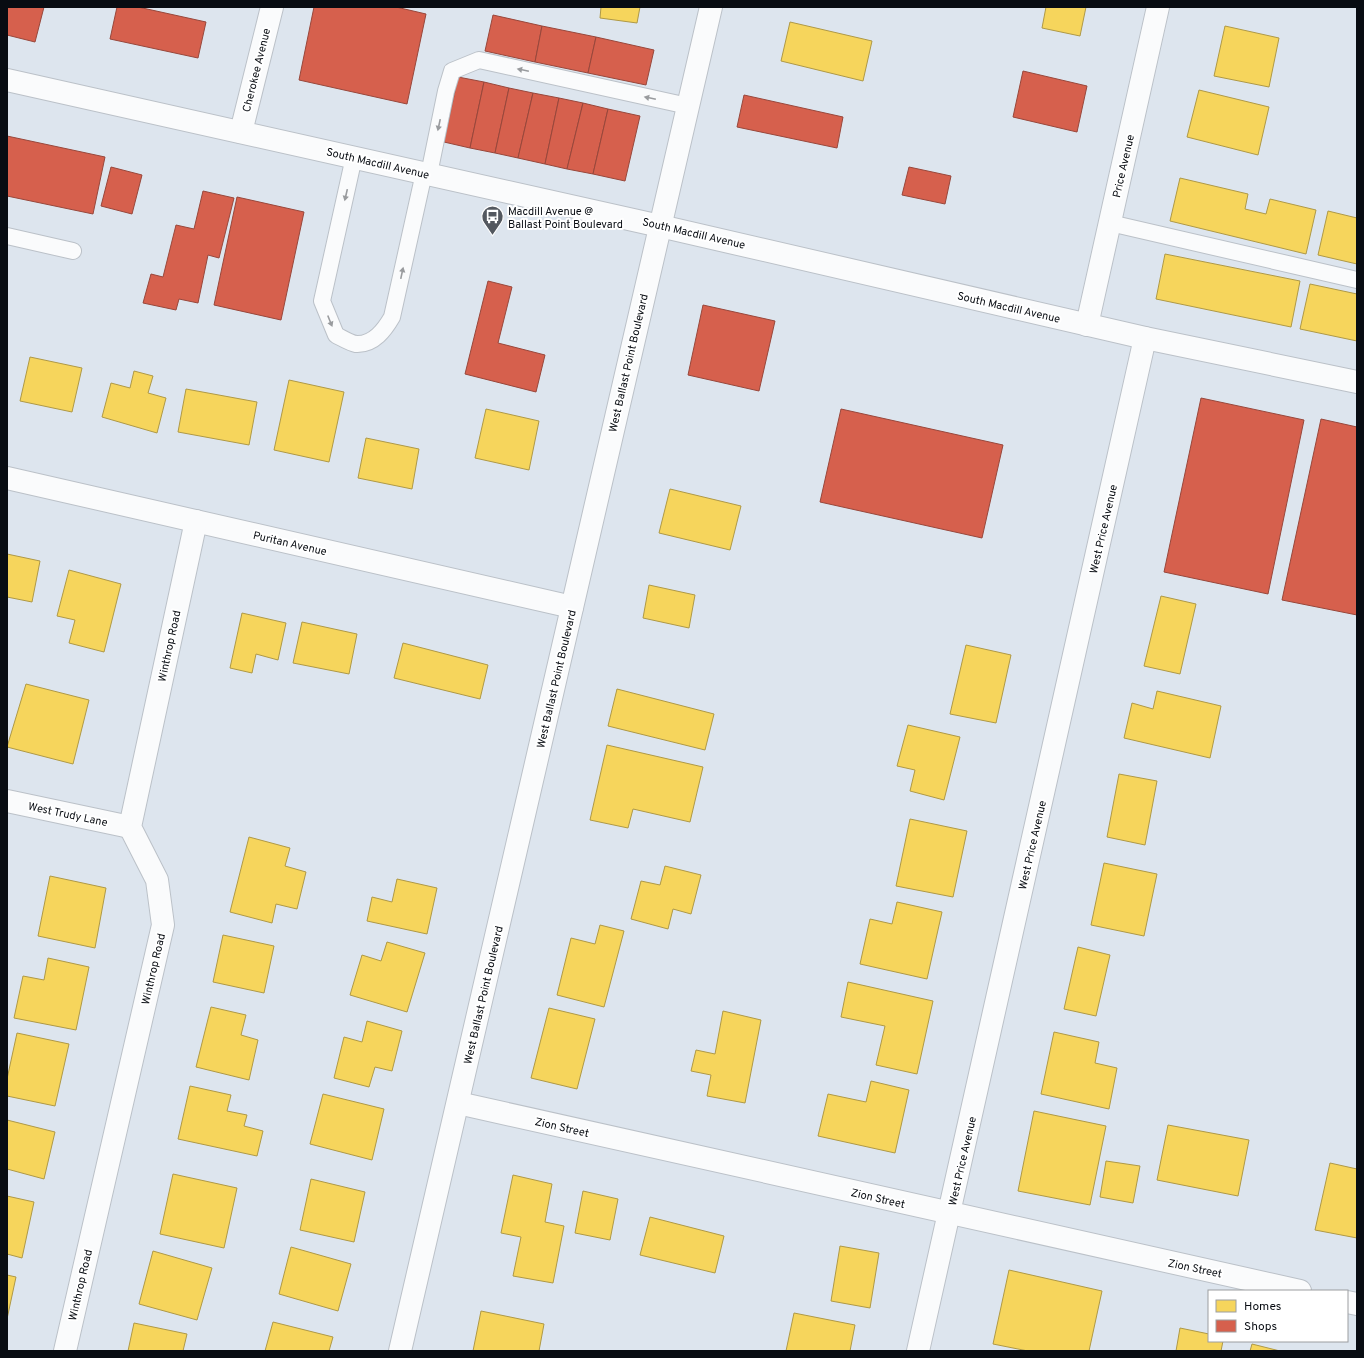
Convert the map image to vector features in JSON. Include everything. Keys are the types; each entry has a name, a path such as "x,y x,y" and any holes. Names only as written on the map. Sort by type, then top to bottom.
{"street":[{"name":"Cherokee Avenue","path":"241,132 272,7"},
{"name":"West Ballast Point Boulevard","path":"400,1351 711,7"},
{"name":"Price Avenue","path":"1087,325 1158,7"},
{"name":"South Macdill Avenue","path":"7,80 660,226 1145,338 1357,382"},
{"name":"West Price Avenue","path":"918,1351 950,1214 1145,338"},
{"name":"Puritan Avenue","path":"7,478 572,607"},
{"name":"Winthrop Road","path":"65,1351 163,925 157,880 130,827 196,521"},
{"name":"West Trudy Lane","path":"7,802 130,827"},
{"name":"Zion Street","path":"458,1103 1295,1290"}],"lane":[{"path":"354,157 322,301 336,335 356,344 368,342 383,332 392,317 452,71 479,60 688,106"},
{"path":"1110,223 1357,280"},
{"path":"7,236 73,251"}],"building: Homes":[{"path":"601,7 640,7 637,23 600,18"},
{"path":"1046,7 1086,7 1080,36 1042,28"},
{"path":"790,22 872,41 863,81 781,61"},
{"path":"1225,26 1279,38 1269,87 1214,76"},
{"path":"1199,90 1269,107 1258,155 1187,137"},
{"path":"1180,178 1248,194 1245,209 1266,214 1270,199 1316,210 1306,254 1170,221"},
{"path":"1328,211 1357,218 1357,264 1318,255"},
{"path":"1165,254 1300,281 1291,327 1156,299"},
{"path":"1310,284 1357,294 1357,341 1300,329"},
{"path":"30,357 82,368 72,412 20,401"},
{"path":"134,371 153,376 148,393 166,398 157,433 102,417 111,383 130,388"},
{"path":"289,380 344,392 329,462 274,450"},
{"path":"186,389 257,402 249,445 178,432"},
{"path":"486,409 539,421 529,470 475,458"},
{"path":"366,438 419,449 412,489 358,478"},
{"path":"670,489 741,506 730,550 659,533"},
{"path":"7,554 40,561 32,602 7,597"},
{"path":"69,570 121,584 104,652 69,643 75,620 57,616"},
{"path":"649,585 695,595 689,628 643,618"},
{"path":"1161,596 1196,604 1180,674 1144,666"},
{"path":"242,613 286,623 278,660 256,654 252,673 230,668"},
{"path":"302,622 357,634 349,674 293,663"},
{"path":"403,643 488,665 480,699 394,678"},
{"path":"966,645 1011,655 996,723 950,714"},
{"path":"26,684 89,700 73,764 7,747"},
{"path":"617,689 714,714 705,750 608,726"},
{"path":"1157,691 1221,706 1210,758 1124,738 1132,703 1153,709"},
{"path":"908,725 960,737 944,800 910,791 915,770 897,766"},
{"path":"607,745 703,767 690,822 633,809 628,828 590,820"},
{"path":"1119,774 1157,781 1145,845 1107,837"},
{"path":"910,819 967,831 953,897 896,886"},
{"path":"249,837 290,848 285,866 306,872 297,909 276,904 272,923 230,912"},
{"path":"1104,863 1157,874 1144,936 1091,925"},
{"path":"665,866 701,875 691,914 673,909 668,929 631,919 641,881 660,885"},
{"path":"50,876 106,888 95,948 38,936"},
{"path":"397,879 437,888 427,934 367,921 372,897 392,902"},
{"path":"897,902 942,912 927,979 860,964 870,919 892,924"},
{"path":"600,925 624,931 604,1007 557,995 571,938 595,944"},
{"path":"223,935 274,946 264,993 213,982"},
{"path":"387,942 425,953 407,1012 350,995 362,955 381,961"},
{"path":"1078,947 1110,955 1096,1016 1064,1009"},
{"path":"48,958 89,967 76,1030 14,1018 23,976 44,980"},
{"path":"848,982 933,1001 917,1074 876,1065 885,1026 841,1017"},
{"path":"211,1007 246,1015 241,1035 258,1040 249,1080 196,1067"},
{"path":"549,1008 595,1019 577,1089 531,1078"},
{"path":"723,1011 761,1020 745,1103 707,1096 711,1075 691,1071 696,1050 715,1054"},
{"path":"367,1021 402,1031 392,1071 375,1067 369,1087 334,1078 344,1037 362,1042"},
{"path":"1054,1032 1099,1042 1095,1063 1117,1068 1109,1109 1041,1094"},
{"path":"17,1033 69,1044 55,1106 7,1096 7,1079"},
{"path":"871,1081 909,1090 895,1153 818,1136 828,1094 866,1102"},
{"path":"190,1086 231,1095 227,1111 247,1115 244,1126 263,1131 257,1156 178,1139"},
{"path":"323,1094 384,1109 372,1160 310,1144"},
{"path":"1034,1111 1106,1126 1090,1205 1018,1191"},
{"path":"7,1120 55,1132 44,1179 7,1169"},
{"path":"1168,1125 1249,1140 1238,1196 1157,1180"},
{"path":"1106,1161 1140,1166 1133,1203 1100,1197"},
{"path":"1330,1163 1357,1169 1357,1238 1315,1230"},
{"path":"173,1174 237,1188 224,1248 160,1234"},
{"path":"513,1175 552,1184 545,1222 564,1226 553,1283 513,1276 521,1237 501,1233"},
{"path":"311,1179 365,1192 354,1242 300,1230"},
{"path":"583,1191 618,1199 610,1240 575,1233"},
{"path":"7,1196 34,1202 22,1258 7,1254"},
{"path":"650,1217 724,1236 715,1273 640,1255"},
{"path":"840,1246 879,1253 870,1308 831,1301"},
{"path":"291,1247 351,1264 338,1311 279,1294"},
{"path":"153,1251 212,1268 197,1320 139,1304"},
{"path":"1009,1270 1102,1291 1089,1351 1028,1351 993,1344"},
{"path":"7,1275 16,1277 7,1319"},
{"path":"481,1311 544,1324 539,1351 473,1351"},
{"path":"794,1313 855,1325 850,1351 786,1351"},
{"path":"273,1322 333,1337 329,1351 265,1351"},
{"path":"134,1323 187,1334 183,1351 128,1351"},
{"path":"1180,1328 1208,1334 1208,1342 1223,1342 1221,1351 1176,1351"},
{"path":"1252,1344 1280,1351 1250,1351"}],"building: Shops":[{"path":"7,7 44,7 35,42 7,35"},
{"path":"117,7 138,7 206,22 198,58 110,39"},
{"path":"314,7 396,7 426,14 407,104 299,80"},
{"path":"493,15 542,26 535,62 485,51"},
{"path":"542,26 596,37 588,73 535,62"},
{"path":"596,37 654,50 646,85 588,73"},
{"path":"1023,71 1087,86 1077,132 1013,117"},
{"path":"458,77 484,82 470,148 444,142"},
{"path":"484,82 509,88 495,153 470,148"},
{"path":"509,88 533,93 518,158 495,153"},
{"path":"533,93 559,98 545,164 518,158"},
{"path":"744,95 843,117 837,148 737,127"},
{"path":"559,98 583,103 567,169 545,164"},
{"path":"583,103 608,109 593,174 567,169"},
{"path":"608,109 640,116 625,181 593,174"},
{"path":"7,136 105,157 93,214 7,196"},
{"path":"111,167 142,175 132,214 101,206"},
{"path":"909,167 951,176 945,204 902,195"},
{"path":"203,191 234,198 219,258 208,255 198,303 179,299 176,310 143,303 151,274 163,277 176,225 194,229"},
{"path":"237,197 304,212 281,320 214,305"},
{"path":"488,281 512,287 498,343 545,355 536,392 465,374"},
{"path":"703,305 775,321 759,391 688,375"},
{"path":"1201,398 1304,420 1268,594 1164,572"},
{"path":"841,409 1003,445 982,538 820,502"},
{"path":"1321,419 1357,427 1357,615 1282,600"}],"place":[{"name":"Macdill Avenue @ Ballast Point Boulevard","path":"492,236"}]}
